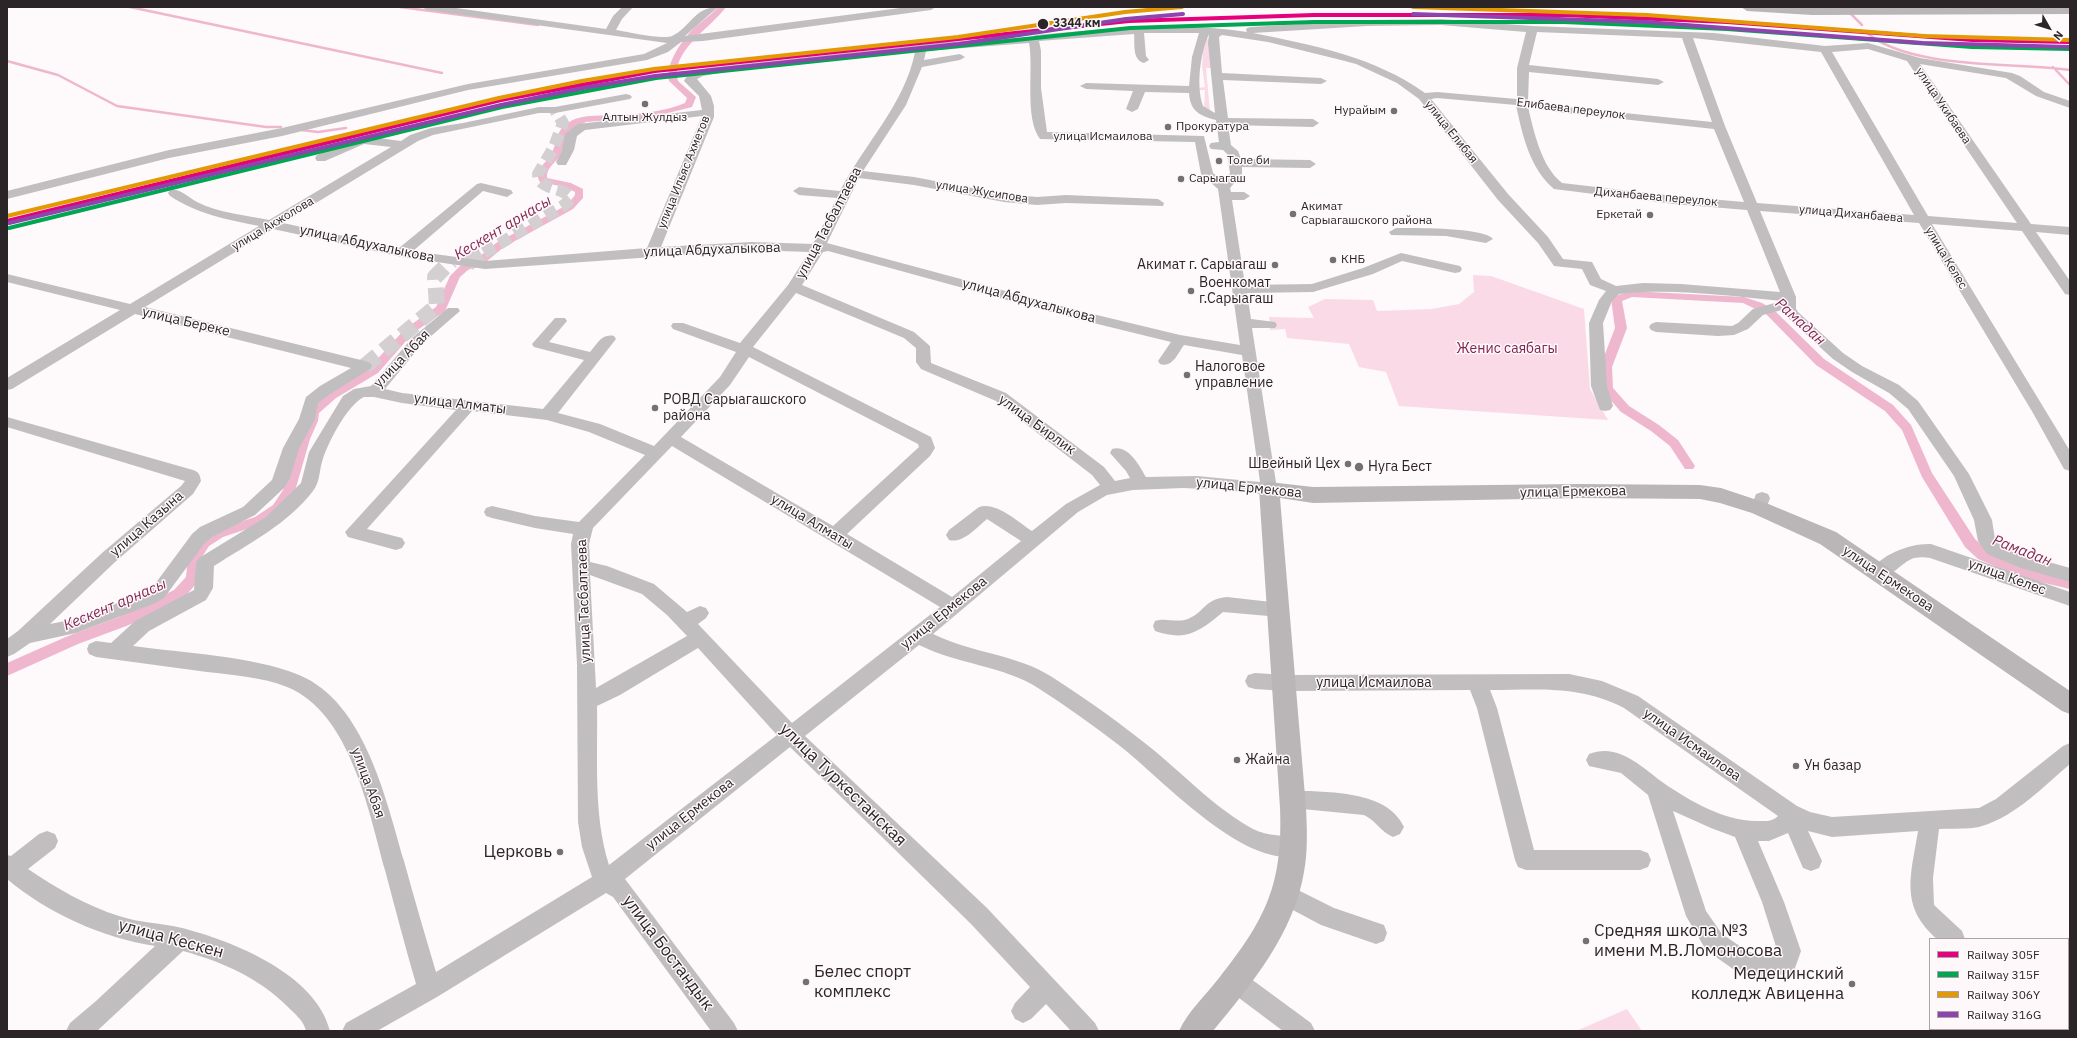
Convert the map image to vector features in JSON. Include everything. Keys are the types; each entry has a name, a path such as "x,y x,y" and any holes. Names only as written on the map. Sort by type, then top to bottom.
{"main road":[{"path":"1747,7 2070,10"},
{"path":"1194,1031 1235,981 1269,932 1288,887 1293,847 1292,799 1286,683 1269,489"},
{"name":"улица Ермекова","path":"1269,489 1313,495 1580,491 1700,492 1721,496 1794,522 1828,538 1887,562 2070,704"}],"street":[{"path":"427,7 549,22 652,39 703,38 931,7"},
{"path":"610,32 617,18 628,7"},
{"path":"7,195 169,154 282,132 468,87 647,57 664,50 680,39 713,7"},
{"path":"921,48 1034,40 1058,36 1175,30 1215,32 1429,22 1532,29 1722,37 1825,49 1868,46 1911,59"},
{"path":"1521,104 1523,100 1523,68 1532,29"},
{"path":"1139,32 1141,57 1144,60"},
{"path":"1215,32 1213,43 1225,146"},
{"path":"1215,32 1197,51 1195,90 1196,104 1200,110 1222,120 1313,123"},
{"name":"улица Елибая","path":"1215,32 1360,62 1401,81 1423,97 1503,197 1543,240 1559,263 1587,265 1595,282 1615,290"},
{"path":"1687,36 1719,126 1793,315 1838,356 1857,369 1894,389 1913,405 1961,474 1983,520 1986,541 1993,548 2027,563 2070,575"},
{"name":"улица Исмаилова","path":"1034,40 1036,51 1035,88 1042,135 1050,137 1200,139 1203,151"},
{"path":"995,52 1015,41"},
{"name":"улица Тасбалтаева","path":"604,882 593,847 589,822 587,701 581,579 583,567 580,544 584,529 614,495 725,381 745,350 747,343 794,287 818,248 855,174 900,105 918,64 921,48"},
{"name":"улица Ильяс Ахметов","path":"652,252 708,113 707,99 700,88 690,81 693,76 700,73 725,69 921,48"},
{"name":"улица Келес","path":"1825,49 1924,221 2041,413 2070,465"},
{"path":"918,64 960,57"},
{"name":"улица Укибаева","path":"1911,59 2008,75 2040,94 2070,105"},
{"name":"улица Укибаева","path":"1911,59 2070,291"},
{"path":"1523,68 1658,82"},
{"path":"1218,76 1321,81"},
{"path":"1086,86 1195,90"},
{"path":"1132,109 1142,88"},
{"name":"Елибаева переулок","path":"1423,97 1447,96 1505,100 1521,104 1719,126"},
{"name":"улица Акжолова","path":"7,385 403,145 431,132 463,127 539,110 555,110 626,97"},
{"name":"Диханбаева переулок","path":"1521,104 1530,138 1550,180 1562,187 1674,200 1751,205"},
{"path":"562,162 568,150 571,134 582,127 696,113 708,113"},
{"path":"321,158 362,140 403,145"},
{"path":"1244,196 1225,192 1207,174 1203,151 1209,147 1225,146 1234,152 1236,168 1225,192 1243,323 1269,489"},
{"path":"372,152 386,155"},
{"path":"1236,168 1310,164"},
{"path":"1207,174 1220,178 1230,177 1236,168"},
{"name":"улица Жусипова","path":"855,174 914,181 1004,198 1050,201 1063,206 1157,208"},
{"path":"402,253 481,187 506,193"},
{"path":"799,191 844,195"},
{"name":"улица Абдухалыкова","path":"174,193 203,209 402,253 485,265 751,246 828,247 1074,314 1180,340 1248,351"},
{"name":"улица Диханбаева","path":"1751,205 1924,221 2070,231"},
{"path":"1401,257 1402,251 1395,229 1446,232 1486,239"},
{"path":"1238,289 1313,288 1368,271 1401,257 1455,269"},
{"name":"улица Береке","path":"7,278 365,366 325,390 310,401 307,420 301,433 291,448 282,478 278,484 249,511 206,532 198,539 158,593 145,600 76,626 25,636"},
{"name":"улица Бирлик","path":"794,287 909,335 919,341 923,346 923,362 926,366 1001,397 1098,471 1111,488"},
{"path":"1605,406 1599,386 1599,356 1596,323 1606,300 1615,290 1637,287 1681,288 1788,300"},
{"path":"1656,327 1718,331 1734,330 1743,326 1764,310 1788,300"},
{"name":"улица Абая","path":"429,989 380,815 364,765 346,730 330,709 310,690 293,681 270,674 246,669 105,650 142,626 200,595 204,588 205,563 272,521 307,487 311,480 316,456 340,410 357,393 375,391 417,341 453,311"},
{"path":"560,321 539,344 594,358"},
{"path":"1243,323 1270,325"},
{"path":"678,326 745,350 790,370 925,441 927,448 924,452 835,535"},
{"path":"547,415 609,339"},
{"path":"1165,361 1180,340"},
{"name":"улица Алматы","path":"375,391 402,398 547,415 594,428 656,453"},
{"path":"396,543 354,532 469,405"},
{"name":"улица Казына","path":"7,422 187,474 193,478 187,490 108,558 25,636 7,649"},
{"name":"улица Алматы","path":"671,438 953,606"},
{"path":"1118,454 1132,467 1141,484"},
{"name":"улица Ермекова","path":"354,1031 429,989 604,882 792,735 1072,508 1093,495 1111,488 1141,484 1189,482 1230,483 1269,489"},
{"path":"955,534 985,511 993,514 1033,540"},
{"path":"492,512 535,522 584,529"},
{"name":"улица Келес","path":"1887,562 1915,550 1931,551 2070,599"},
{"name":"улица Туркестанская","path":"583,567 601,571 648,589 673,610 684,623 723,661 752,696 979,916 1087,1031"},
{"path":"1162,626 1177,628 1194,624 1201,621 1212,608 1218,604 1280,610"},
{"path":"684,623 700,613"},
{"path":"917,635 943,648 1027,672 1045,682 1127,740 1209,810 1246,836 1263,843 1293,847"},
{"path":"587,701 614,689 699,638"},
{"name":"улица Исмаилова","path":"1255,681 1286,683 1569,682 1609,690 1632,702 1773,794 1790,813 1808,821 1832,827 1981,817 2003,806 2070,752"},
{"path":"1477,683 1487,708 1526,860 1640,860"},
{"path":"1596,760 1617,763 1629,768 1656,789 1683,805 1742,829 1772,830 1783,826 1790,813"},
{"path":"1656,789 1696,916 1714,942 1741,961 1761,967 1786,963 1790,950 1773,902 1742,829"},
{"path":"1292,799 1364,806 1377,811 1393,827"},
{"path":"1790,813 1811,861"},
{"path":"1930,821 1922,895 1924,908 1929,915 1953,938"},
{"path":"9,867 47,841"},
{"name":"улица Кескен","path":"9,867 72,906 118,927 140,933 180,939 225,952 286,988 313,1017 318,1031"},
{"name":"улица Бостандык","path":"604,882 615,885 621,890 726,1031"},
{"path":"1284,894 1329,917 1376,933"},
{"path":"78,1031 97,1017 129,988 157,958 180,939"},
{"path":"1235,981 1303,1031"},
{"path":"1023,1011 1046,988"}],"green space":[{"path":"1204,39 1209,39 1214,68 1206,68 1210,112 1204,111 1205,90 1198,90 1198,88 1205,87 1202,66"},
{"name":"Женис саябагы","path":"1473,275 1491,276 1584,309 1590,389 1608,420 1399,406 1386,372 1359,367 1349,344 1287,338 1285,329 1270,330 1269,317 1314,318 1308,307 1325,299 1373,300 1377,311 1432,309 1459,304 1474,292"},
{"path":"1627,1009 1642,1031 1576,1031"}],"waterway":[{"path":"130,7 442,73"},
{"path":"400,7 538,25"},
{"name":"Кескент арнасы","path":"7,670 73,640 124,621 179,594 193,579 195,557 204,542 218,534 260,520 278,508 289,491 304,439 312,421 313,411 332,395 374,370 409,331 441,309 455,276 464,268 483,259 500,245 570,207 580,196 580,191 568,185 543,180 542,176 543,170 556,154 566,129 585,120 648,115 689,105 692,97 674,83 672,76 673,70 680,54 693,34 722,7"},
{"path":"1844,7 1862,25"},
{"path":"1866,32 1885,44 1908,53 1935,59 2055,69"},
{"path":"7,61 58,75 117,106 266,127 281,127"},
{"path":"2055,69 2070,70"},
{"path":"2055,69 2070,85"},
{"path":"301,130 318,132 346,128"},
{"name":"Рамадан","path":"1689,466 1674,443 1655,428 1625,409 1607,389 1606,367 1621,328 1616,299 1631,294 1744,300 1758,305 1770,312 1820,362 1889,408 1907,428 1926,474 1970,543 1983,555 2028,574 2070,584"}],"tunnel":[{"path":"484,253 563,206 571,199 565,193 547,186 539,180 538,174 554,147 563,123 555,110"},
{"path":"468,263 486,252"},
{"path":"365,366 437,306 435,277 451,261"}],"rail line":[{"name":"306Y","path":"7,216 499,98 582,81 654,69 958,37 1125,12 1182,7"},
{"name":"306Y","path":"1413,7 1647,15 1924,36 2070,40"},
{"name":"316G","path":"9,223 501,105 583,88 655,76 959,44 1126,19 1183,14"},
{"name":"316G","path":"1413,14 1646,22 1923,43 2070,47"},
{"name":"305F","path":"7,221 501,100 655,71 1129,21 1314,15 1564,15 1727,22 1972,40 2070,42"},
{"name":"315F","path":"9,228 502,107 656,78 1130,28 1314,22 1564,22 1727,29 1972,47 2070,49"}],"place":[{"name":"3344 км","path":"1043,24"},
{"name":"Алтын Жулдыз","path":"645,104"},
{"name":"Нурайым","path":"1394,111"},
{"name":"Прокуратура","path":"1168,127"},
{"name":"Толе би","path":"1219,161"},
{"name":"Сарыагаш","path":"1181,179"},
{"name":"Акимат Сарыагашского района","path":"1293,214"},
{"name":"Еркетай","path":"1650,215"},
{"name":"КНБ","path":"1333,260"},
{"name":"Акимат г. Сарыагаш","path":"1275,265"},
{"name":"Военкомат г.Сарыагаш","path":"1191,291"},
{"name":"Налоговое управление","path":"1187,375"},
{"name":"РОВД Сарыагашского района","path":"655,408"},
{"name":"Швейный Цех","path":"1348,464"},
{"name":"Нуга Бест","path":"1359,467"},
{"name":"Жайна","path":"1237,760"},
{"name":"Ун базар","path":"1796,766"},
{"name":"Церковь","path":"560,852"},
{"name":"Средняя школа №3 имени М.В.Ломоносова","path":"1586,941"},
{"name":"Белес спорт комплекс","path":"806,982"},
{"name":"Медецинский колледж Авиценна","path":"1852,984"}]}
